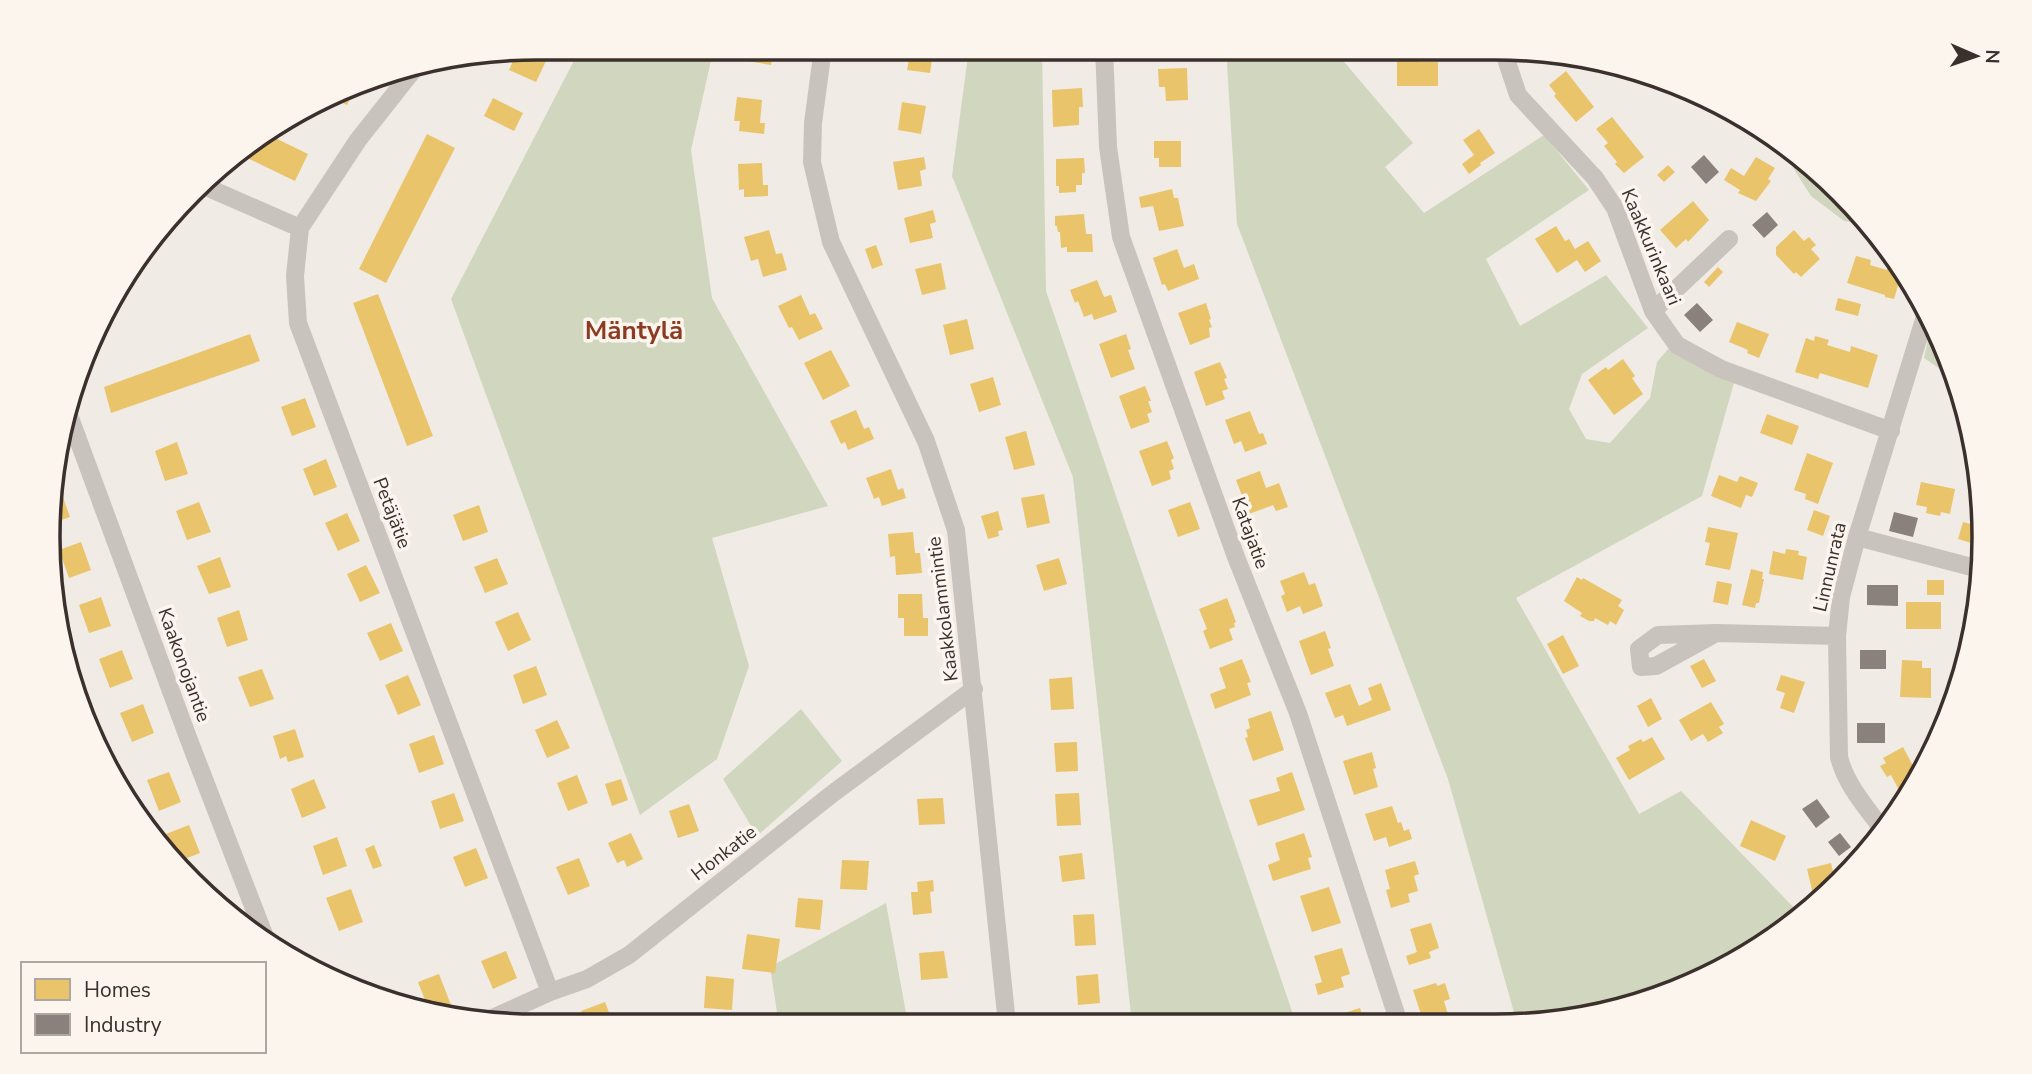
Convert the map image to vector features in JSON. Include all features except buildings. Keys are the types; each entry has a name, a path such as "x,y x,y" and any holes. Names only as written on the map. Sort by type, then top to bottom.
{"street":[{"name":"Kaakkolammintie","path":"821,60 813,123 812,162 831,242 926,441 957,530 1006,1014"},
{"name":"Katajatie","path":"1104,60 1108,147 1121,237 1236,557 1298,713 1396,1014"},
{"name":"Kaakkurinkaari","path":"1506,60 1518,95 1595,178 1615,208 1653,311 1677,345 1721,369 1891,431"},
{"name":"Petäjätie","path":"407,78 358,140 300,228 295,276 298,323 550,992"},
{"path":"210,189 300,228"},
{"path":"1653,311 1729,239"},
{"name":"Linnunrata","path":"1878,823 1859,799 1839,757 1837,636 1840,597 1923,325"},
{"name":"Kaakonojantie","path":"73,426 261,926"},
{"path":"1857,537 1971,567"},
{"path":"1716,633 1837,636"},
{"name":"Honkatie","path":"504,1013 587,979 629,955 832,794 974,689"}],"green space":[{"path":"574,60 711,60 691,150 712,298 828,506 712,538 749,666 717,759 640,815 451,299"},
{"path":"967,60 1042,60 1046,291 1293,1014 1131,1014 1073,477 952,176"},
{"path":"1227,60 1342,60 1413,143 1385,167 1424,213 1544,135 1589,190 1486,259 1520,326 1606,275 1648,328 1582,374 1569,409 1586,439 1610,443 1650,398 1657,362 1668,349 1734,383 1702,496 1516,598 1639,814 1681,791 1795,909 1786,916 1734,951 1648,989 1588,1005 1514,1013 1448,779 1237,224"},
{"path":"1788,159 1833,199 1854,222 1844,221 1811,196"},
{"path":"1928,337 1942,370 1924,358"},
{"path":"801,709 842,761 757,836 723,779"},
{"path":"886,903 906,1014 777,1014 770,967"}],"district":[{"name":"Mäntylä","path":"634,330"}]}
